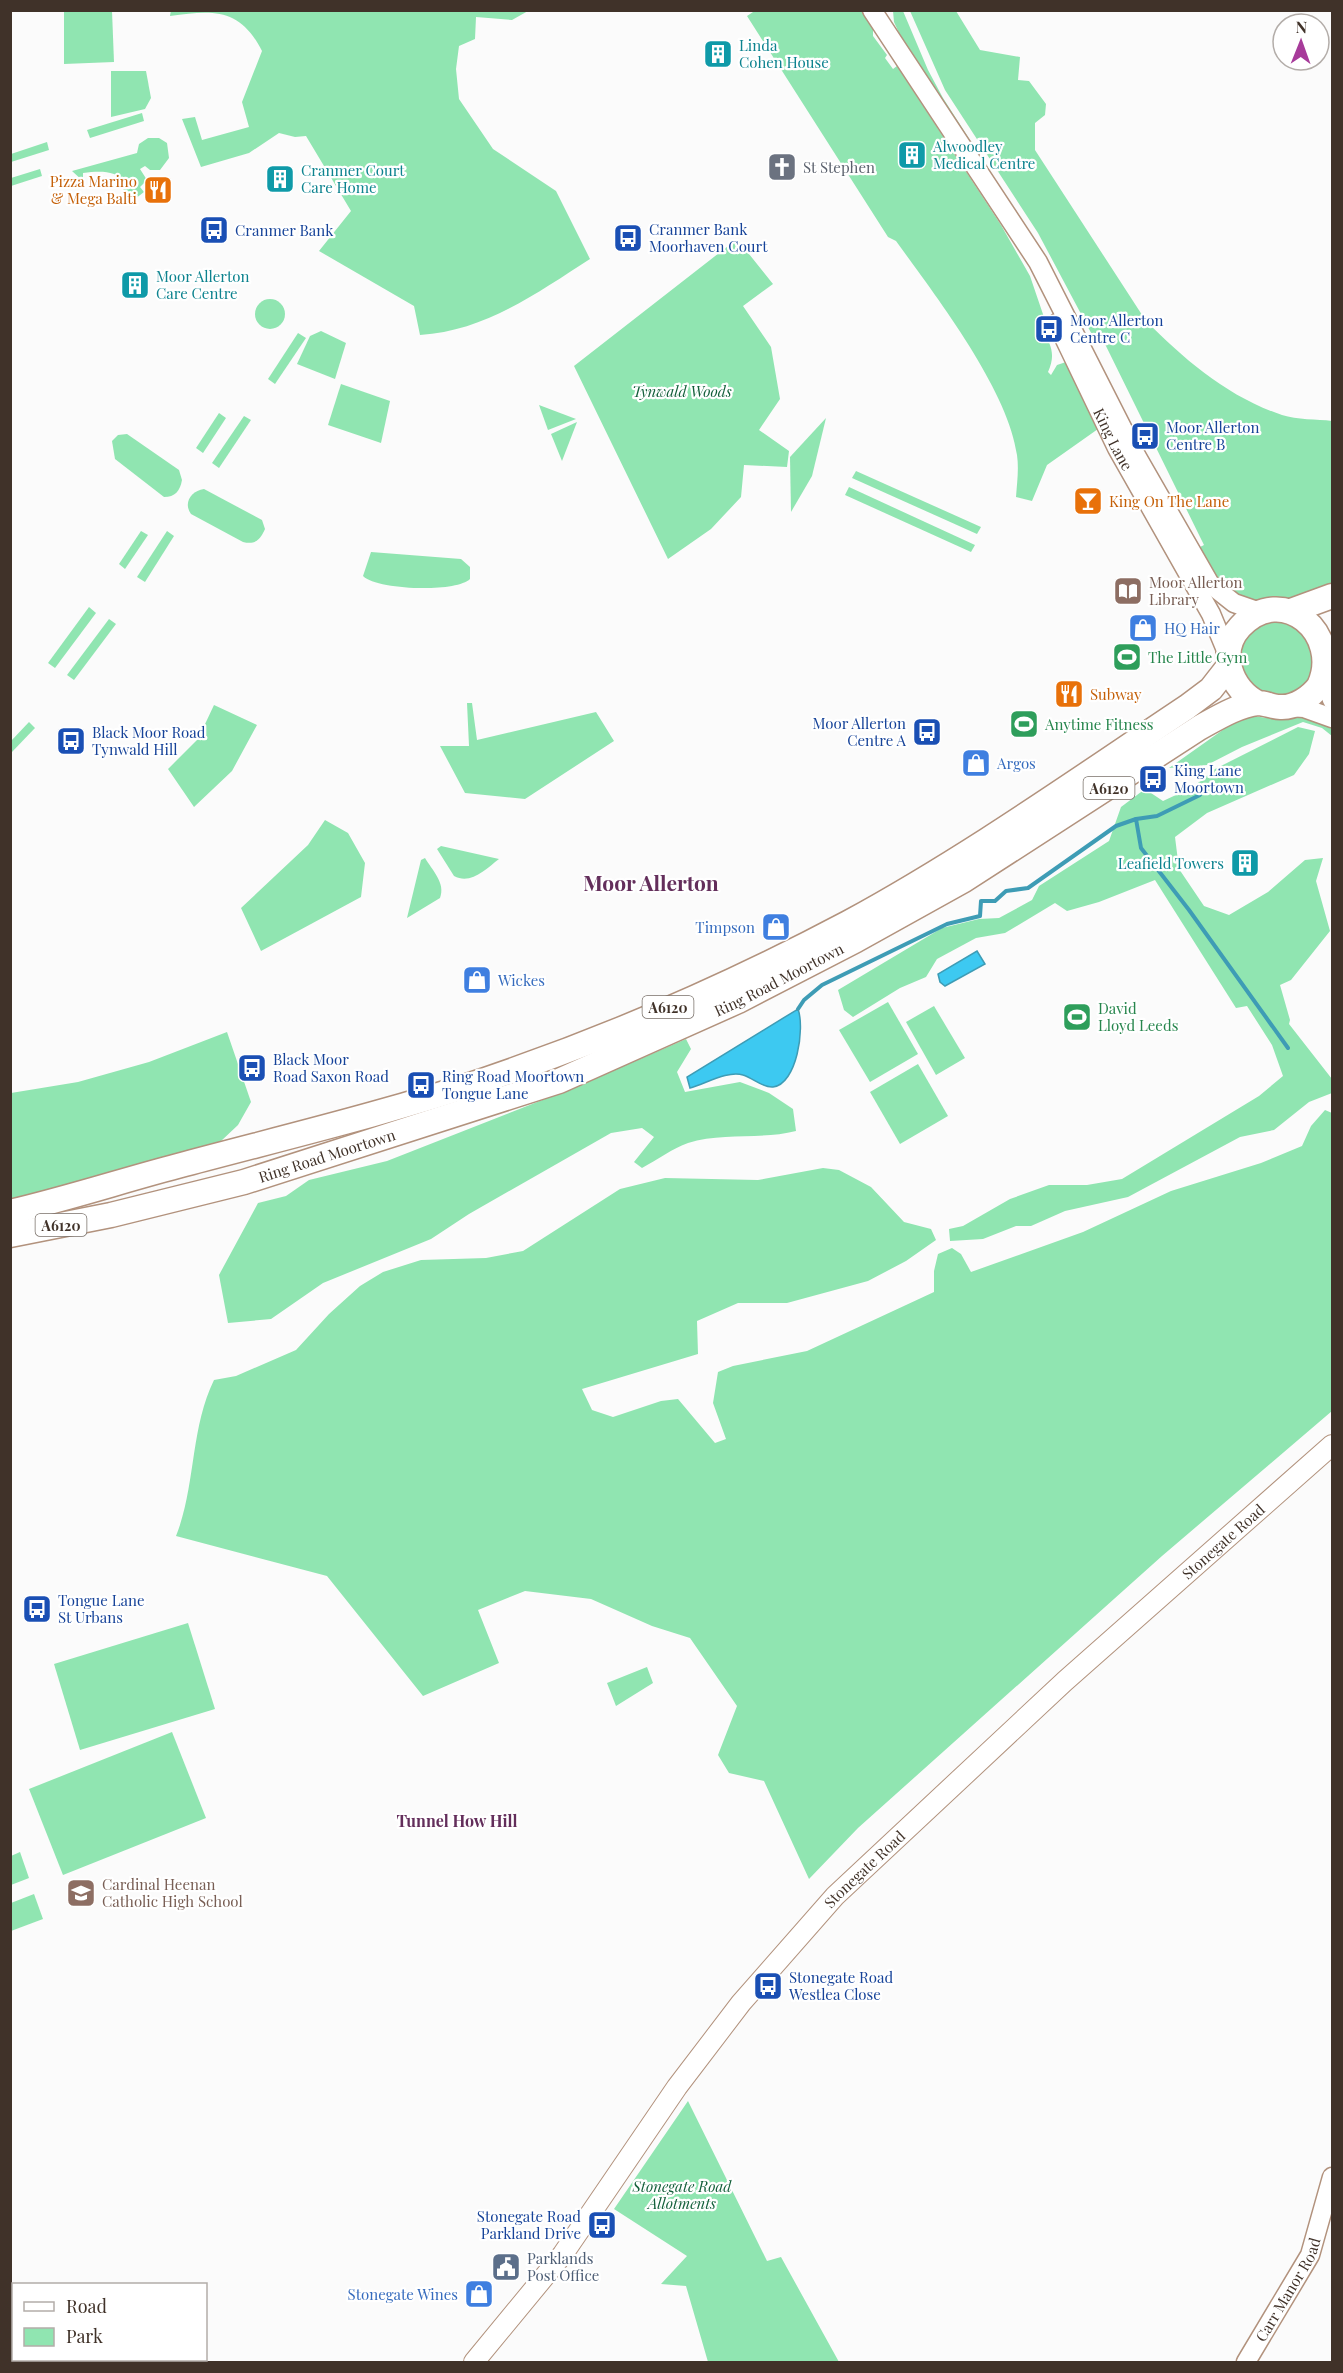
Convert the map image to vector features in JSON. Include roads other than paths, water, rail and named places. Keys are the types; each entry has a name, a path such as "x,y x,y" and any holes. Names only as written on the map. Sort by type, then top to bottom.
{"highway":[{"path":"1260,612 1273,609 1291,610 1332,596"},
{"path":"1282,707 1308,697 1324,675 1329,644 1312,622 1291,610"},
{"name":"A6120","path":"1229,660 1237,630 1247,619 1260,612"},
{"path":"1229,660 1240,690 1247,698 1258,703"},
{"name":"Ring Road Moortown","path":"10,1212 82,1195 179,1165 382,1112 486,1079 633,1022 735,978 848,922 1012,825 1211,689 1229,660"},
{"name":"A6120","path":"1258,703 1282,707"},
{"name":"Ring Road Moortown","path":"10,1235 156,1205 269,1175 559,1081 727,1006 856,940 964,880 1199,728 1228,712 1258,703"}],"main road":[{"name":"Stonegate Road","path":"474,2362 563,2254 677,2087 734,2012 835,1896 1065,1681 1332,1445"}],"street":[{"name":"King Lane","path":"872,10 1008,220 1038,262 1137,457 1210,584 1234,603 1260,612"},
{"path":"885,10 885,32"},
{"name":"King Lane","path":"1008,220 1117,448 1211,614 1229,660"},
{"path":"1324,675 1332,700"},
{"path":"1282,707 1304,708 1332,718"},
{"name":"Carr Manor Road","path":"1246,2362 1310,2255 1332,2177"}],"water":[{"path":"977,951 985,964 945,986 940,982 938,974"},
{"path":"798,1009 800,1029 797,1054 788,1076 781,1084 769,1087 747,1076 730,1074 690,1088 687,1077"}],"waterway":[{"path":"1136,819 1157,816 1200,795"},
{"path":"798,1009 804,1000 822,985 947,924 980,916 981,901 995,901 1006,891 1028,888 1116,826 1136,819 1141,848 1189,910 1288,1048"}],"place":[{"name":"Linda Cohen House","path":"718,54"},
{"name":"Alwoodley Medical Centre","path":"912,155"},
{"name":"St Stephen","path":"782,167"},
{"name":"Cranmer Court Care Home","path":"280,179"},
{"name":"Pizza Marino & Mega Balti","path":"158,190"},
{"name":"Cranmer Bank","path":"214,230"},
{"name":"Cranmer Bank Moorhaven Court","path":"628,238"},
{"name":"Moor Allerton Care Centre","path":"135,285"},
{"name":"Moor Allerton Centre C","path":"1049,329"},
{"name":"Moor Allerton Centre B","path":"1145,436"},
{"name":"King On The Lane","path":"1088,501"},
{"name":"Moor Allerton Library","path":"1128,591"},
{"name":"HQ Hair","path":"1143,628"},
{"name":"The Little Gym","path":"1127,657"},
{"name":"Subway","path":"1069,694"},
{"name":"Anytime Fitness","path":"1024,724"},
{"name":"Moor Allerton Centre A","path":"927,732"},
{"name":"Black Moor Road Tynwald Hill","path":"71,741"},
{"name":"Argos","path":"976,763"},
{"name":"King Lane Moortown","path":"1153,779"},
{"name":"Leafield Towers","path":"1245,863"},
{"name":"Timpson","path":"776,927"},
{"name":"Wickes","path":"477,980"},
{"name":"David Lloyd Leeds","path":"1077,1017"},
{"name":"Black Moor Road Saxon Road","path":"252,1068"},
{"name":"Ring Road Moortown Tongue Lane","path":"421,1085"},
{"name":"Tongue Lane St Urbans","path":"37,1609"},
{"name":"Cardinal Heenan Catholic High School","path":"81,1893"},
{"name":"Stonegate Road Westlea Close","path":"768,1986"},
{"name":"Stonegate Road Parkland Drive","path":"602,2225"},
{"name":"Parklands Post Office","path":"506,2267"},
{"name":"Stonegate Wines","path":"479,2294"}],"district":[{"name":"Moor Allerton","path":"651,882"},
{"name":"Tunnel How Hill","path":"457,1820"}],"park label":[{"name":"Tynwald Woods","path":"682,391"},
{"name":"Stonegate Road Allotments","path":"682,2194"}]}
